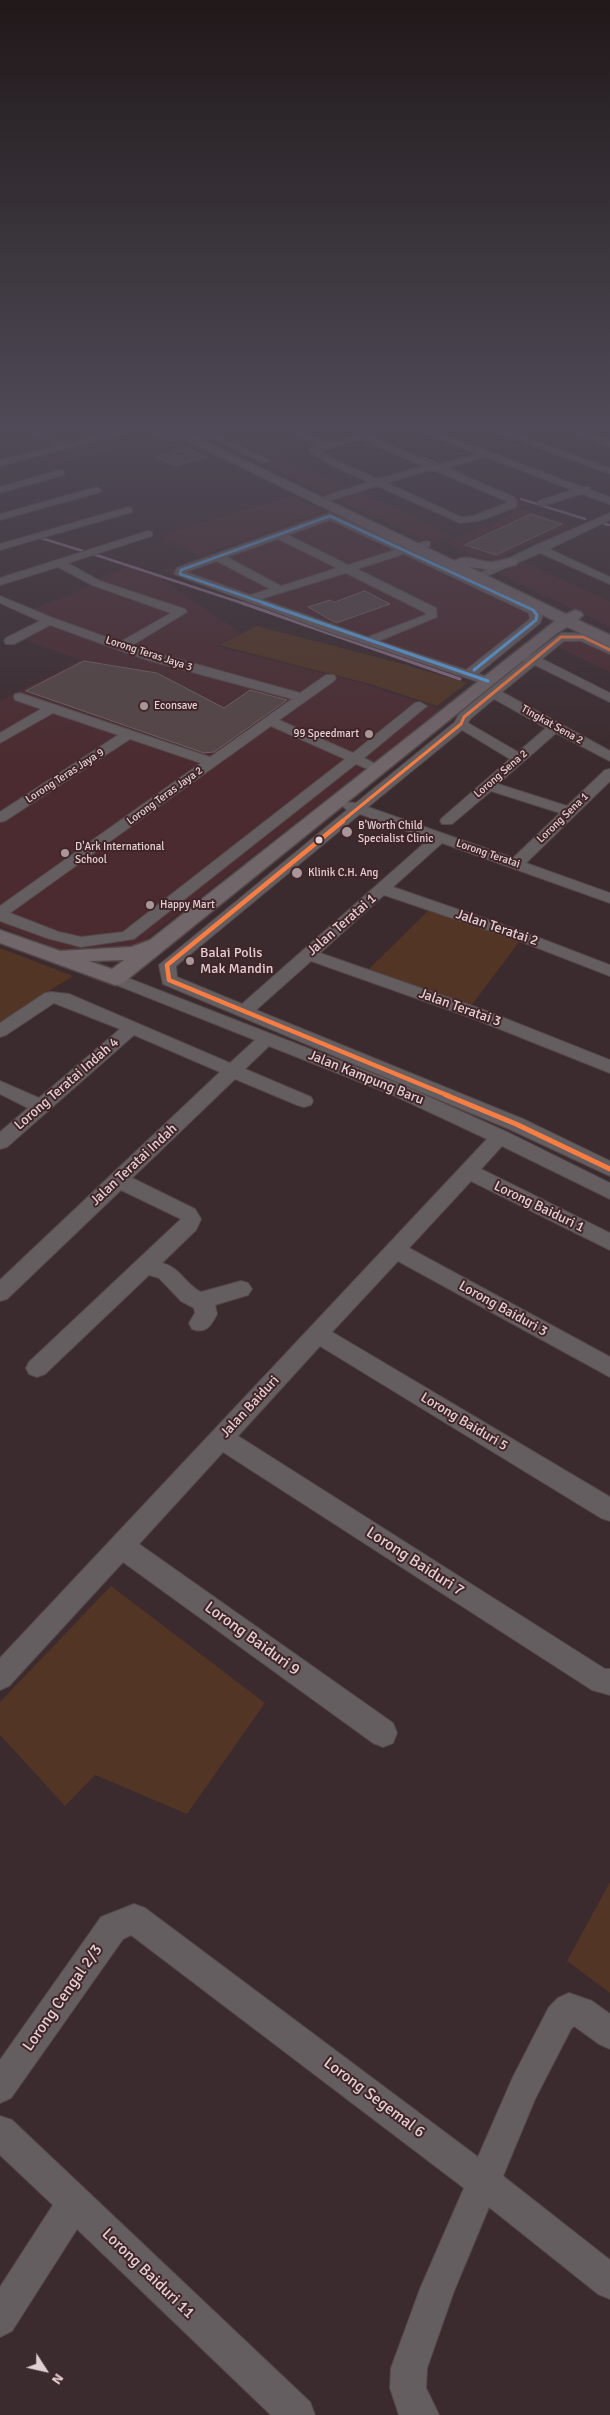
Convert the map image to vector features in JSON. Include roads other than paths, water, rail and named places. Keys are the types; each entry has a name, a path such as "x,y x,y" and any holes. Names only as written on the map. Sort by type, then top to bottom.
{"main road":[{"path":"416,543 462,562 544,608 570,617"},
{"path":"416,543 570,617 610,641"},
{"path":"462,562 492,566 511,562"},
{"path":"544,608 552,621 551,630"},
{"path":"0,936 115,978 379,769 458,718 490,687 526,658 551,630 570,617"},
{"path":"551,630 574,629 596,634"},
{"path":"50,954 81,956 135,952 159,942"}],"street":[{"path":"0,547 15,543"},
{"path":"0,582 121,543"},
{"path":"216,556 253,543"},
{"path":"295,543 432,611 431,617 369,641"},
{"path":"389,543 533,610 537,615 536,620 468,674"},
{"path":"483,575 550,543"},
{"path":"250,599 403,549 421,545"},
{"path":"538,548 610,581"},
{"path":"216,556 279,590"},
{"name":"Tingkat Sena 2","path":"216,556 180,570 180,574 468,674 555,727 610,757"},
{"path":"59,563 96,583 181,612 122,646"},
{"path":"591,572 604,566"},
{"name":"Lorong Teras Jaya 3","path":"0,599 49,622 151,657 302,698"},
{"path":"10,641 49,622"},
{"path":"526,658 561,637 596,634 610,650"},
{"path":"526,658 610,698"},
{"name":"Lorong Teras Jaya 2","path":"0,914 330,678"},
{"path":"20,697 212,762"},
{"path":"0,914 53,935 81,942 128,936 420,706"},
{"path":"0,739 53,707"},
{"path":"518,758 458,718 358,809 167,965 169,980 516,1124 610,1169"},
{"path":"270,721 379,769"},
{"name":"Lorong Sena 2","path":"447,822 555,727"},
{"name":"Lorong Teras Jaya 9","path":"0,818 130,734"},
{"name":"Lorong Sena 1","path":"517,863 610,773"},
{"path":"488,785 570,812"},
{"name":"Lorong Teratai","path":"338,802 517,863 610,898"},
{"name":"Jalan Teratai 1","path":"243,1012 440,837"},
{"name":"Jalan Teratai 2","path":"382,890 523,937 610,971"},
{"name":"Jalan Teratai 3","path":"308,954 468,1010 610,1067"},
{"name":"Jalan Kampung Baru","path":"115,978 400,1091 500,1137 610,1192"},
{"path":"0,1031 50,997 63,998 304,1100"},
{"name":"Lorong Teratai Indah 4","path":"0,1142 133,1028"},
{"name":"Jalan Teratai Indah","path":"0,1293 267,1038"},
{"path":"0,1087 41,1106"},
{"name":"Jalan Baiduri","path":"0,1677 500,1137"},
{"name":"Lorong Baiduri 1","path":"468,1171 610,1242"},
{"path":"37,1368 189,1225 190,1219 188,1214 118,1180"},
{"path":"162,1250 166,1255 166,1272"},
{"name":"Lorong Baiduri 3","path":"395,1250 610,1368"},
{"path":"145,1266 166,1272 188,1294 202,1302 206,1314 200,1323"},
{"path":"202,1302 212,1296 241,1288"},
{"name":"Lorong Baiduri 5","path":"317,1334 610,1510"},
{"name":"Lorong Baiduri 7","path":"221,1438 481,1606 601,1680 610,1682"},
{"name":"Lorong Baiduri 9","path":"122,1546 383,1733"},
{"name":"Lorong Cengal 2/3","path":"0,2088 112,1928 134,1919"},
{"name":"Lorong Segemal 6","path":"134,1919 484,2182 610,2282"},
{"path":"417,2412 408,2388 409,2368 437,2289 524,2088 560,2018 569,2009 581,2012 610,2033"},
{"name":"Lorong Baiduri 11","path":"0,2132 297,2415"},
{"path":"0,2319 74,2203"}],"waterway":[{"path":"56,543 86,552"},
{"path":"93,554 243,603"},
{"path":"243,603 460,679"}],"place":[{"name":"Econsave","path":"144,706"},
{"name":"99 Speedmart","path":"369,734"},
{"name":"B'Worth Child Specialist Clinic","path":"347,832"},
{"name":"D'Ark International School","path":"65,853"},
{"name":"Klinik C.H. Ang","path":"297,873"},
{"name":"Happy Mart","path":"150,905"},
{"name":"Balai Polis Mak Mandin","path":"190,961"}]}
